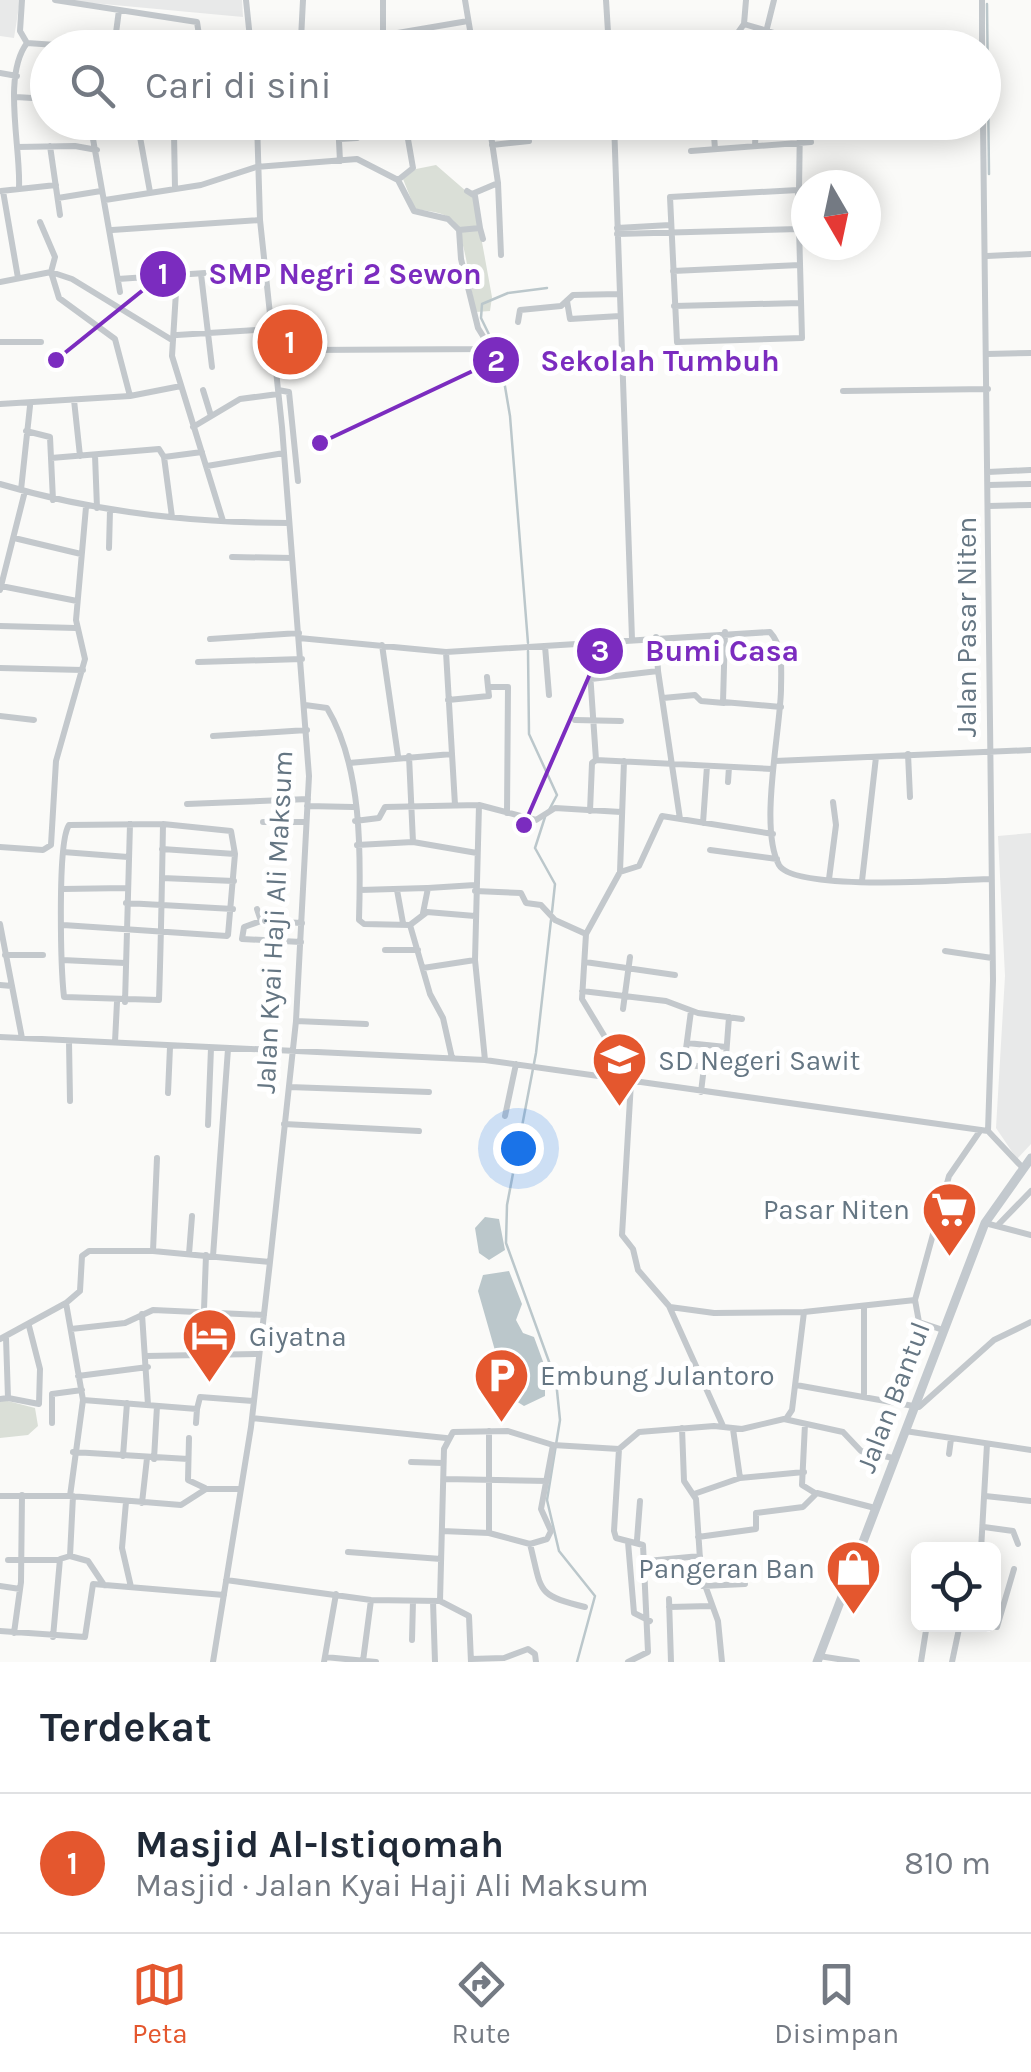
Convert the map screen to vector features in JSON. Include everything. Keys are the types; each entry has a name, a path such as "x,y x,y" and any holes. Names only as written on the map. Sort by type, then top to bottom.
{"main road":[{"name":"Jalan Bantul","path":"818,1659 985,1223 1031,1158"}],"street":[{"path":"19,187 17,76 27,43 20,27 22,0"},
{"path":"55,0 197,22 198,30"},
{"path":"246,0 249,30"},
{"path":"301,30 302,0"},
{"path":"383,0 385,30"},
{"path":"465,0 470,30"},
{"path":"606,0 608,30"},
{"path":"740,30 746,0"},
{"path":"744,24 769,29 774,0"},
{"path":"982,0 982,30"},
{"path":"116,30 119,10"},
{"path":"415,30 468,21"},
{"path":"0,73 17,76"},
{"path":"16,96 30,97"},
{"path":"94,140 120,292"},
{"path":"144,140 150,192"},
{"path":"174,140 175,189"},
{"name":"Jalan Kyai Haji Ali Maksum","path":"213,1662 252,1418 293,1052 307,803 302,660 273,329 264,269 257,140"},
{"path":"339,140 340,161"},
{"path":"398,180 413,168 408,140"},
{"path":"491,140 501,254"},
{"path":"614,140 632,639"},
{"path":"714,140 715,149"},
{"path":"756,140 756,146"},
{"name":"Jalan Pasar Niten","path":"984,140 992,958 985,1130"},
{"path":"492,144 529,141"},
{"path":"800,142 801,170"},
{"path":"691,151 811,142"},
{"path":"50,146 60,215"},
{"path":"17,148 96,150"},
{"path":"105,200 211,183 256,166 358,159 398,180 414,211 448,218 459,230 501,233"},
{"path":"482,234 472,192 498,184"},
{"path":"18,278 1,191 56,186"},
{"path":"58,198 101,191"},
{"path":"791,191 675,193 669,199 677,342 802,339 800,260"},
{"path":"112,230 260,220"},
{"path":"40,222 55,257 51,272 64,303 115,339 130,396"},
{"path":"617,231 791,228"},
{"path":"304,350 490,349 478,328 461,259 459,230"},
{"path":"987,256 1031,254"},
{"path":"673,271 800,265"},
{"path":"118,279 264,269"},
{"path":"0,282 51,272 72,278 175,338 273,329"},
{"path":"201,274 212,367"},
{"path":"177,276 175,338 181,386 223,522"},
{"path":"518,322 522,308 561,306 573,295 619,294"},
{"path":"567,301 570,319 620,316"},
{"path":"674,306 801,303"},
{"path":"0,342 41,342"},
{"path":"988,354 1031,353"},
{"path":"0,404 30,406 49,400 130,396 181,386"},
{"path":"843,391 988,389"},
{"path":"204,390 211,416"},
{"path":"193,427 240,399 289,390 298,480"},
{"path":"74,400 80,456"},
{"path":"30,406 23,490 0,588 76,601"},
{"path":"282,426 293,425"},
{"path":"26,431 49,436 53,500"},
{"path":"51,458 159,449 164,457 172,517"},
{"path":"164,457 202,452"},
{"path":"95,454 97,509"},
{"path":"206,466 284,454"},
{"path":"988,472 1030,470"},
{"path":"0,484 86,508 223,522 289,522"},
{"path":"988,485 1031,484"},
{"path":"988,506 1031,505"},
{"path":"0,847 50,847 56,761 85,652 76,628 76,601 86,508"},
{"path":"109,548 110,510"},
{"path":"14,538 81,554"},
{"path":"232,557 292,558"},
{"path":"0,626 76,628"},
{"path":"210,639 299,636 446,652 726,632 774,634 780,652 773,834 778,859 794,874 829,879 990,879"},
{"path":"724,702 726,632"},
{"path":"656,637 680,819"},
{"path":"588,642 596,760"},
{"path":"382,645 398,756"},
{"path":"545,646 549,695"},
{"path":"446,652 455,805"},
{"path":"198,662 302,660"},
{"path":"0,668 83,670"},
{"path":"591,679 658,671"},
{"path":"448,700 489,696 487,677"},
{"path":"488,687 509,688 506,813"},
{"path":"663,698 694,695 701,701 780,707"},
{"path":"305,705 329,710 349,763 361,923 406,924 423,913 475,916"},
{"path":"0,716 34,720"},
{"path":"576,720 621,720"},
{"path":"213,736 307,730"},
{"path":"590,811 592,763 596,760 729,768 908,754 989,755 1031,750"},
{"path":"349,763 452,754"},
{"path":"908,754 910,797"},
{"path":"409,756 413,842"},
{"path":"862,881 876,757"},
{"path":"616,1079 613,1052 584,1008 582,991 586,934 620,872 624,761"},
{"path":"702,823 707,766"},
{"path":"728,782 729,768"},
{"path":"829,879 836,825 833,802"},
{"path":"187,804 307,803 354,807"},
{"path":"355,821 380,818 385,806 479,806 530,820 555,808 622,812"},
{"path":"479,806 475,960 486,1060"},
{"path":"620,872 639,866 657,818 773,834"},
{"path":"263,822 306,822"},
{"path":"115,1042 125,963 130,824"},
{"path":"63,925 125,928 161,931 227,936 235,854 230,830 162,824 69,825 64,852 62,960 64,998 158,1000 161,931 162,905 162,824"},
{"path":"357,845 413,842 477,853"},
{"path":"162,849 235,854"},
{"path":"710,850 778,859"},
{"path":"64,852 128,857"},
{"path":"162,878 234,881"},
{"path":"63,889 126,888"},
{"path":"423,913 428,888"},
{"path":"360,890 475,888 520,893 526,902 542,904 556,920 586,934"},
{"path":"396,890 444,1018 452,1058"},
{"path":"126,903 232,909"},
{"path":"257,909 262,921"},
{"path":"301,942 242,940 244,927 262,921 302,923"},
{"path":"0,924 22,1038"},
{"path":"385,950 418,950"},
{"path":"3,951 43,955"},
{"path":"945,951 992,958"},
{"path":"623,1009 630,957"},
{"path":"62,960 125,963"},
{"path":"423,968 475,960"},
{"path":"585,962 675,974"},
{"path":"0,986 12,986"},
{"path":"582,991 666,1001 691,1011 742,1019"},
{"path":"684,1064 691,1011"},
{"path":"724,1070 728,1017"},
{"path":"296,1021 366,1024"},
{"path":"0,1037 486,1060 985,1130 1022,1167"},
{"path":"70,1041 70,1101"},
{"path":"687,1043 726,1047"},
{"path":"168,1093 170,1047"},
{"path":"208,1125 211,1048"},
{"path":"204,1310 228,1049"},
{"path":"670,1062 739,1072"},
{"path":"506,1116 516,1064"},
{"path":"701,1092 704,1067"},
{"path":"631,1082 622,1235 633,1250 638,1270 658,1288 669,1306 723,1427"},
{"path":"289,1087 429,1092"},
{"path":"284,1124 420,1132"},
{"path":"943,1330 920,1322 915,1300 950,1176 985,1130"},
{"path":"153,1250 157,1158"},
{"path":"997,1226 1031,1191"},
{"path":"180,1265 192,1216"},
{"path":"985,1223 1031,1236"},
{"path":"29,1326 40,1369 40,1404 3,1398 3,1339 66,1303 82,1289 85,1253 153,1250 270,1262"},
{"path":"669,1306 714,1312 804,1312 915,1300"},
{"path":"66,1303 83,1400 73,1452 70,1556"},
{"path":"864,1308 864,1394"},
{"path":"71,1330 125,1323 142,1314 204,1310 264,1314"},
{"path":"784,1419 792,1410 804,1312"},
{"path":"142,1314 152,1405 151,1458 142,1503"},
{"path":"796,1385 864,1394 913,1407 927,1401 994,1340 1031,1322"},
{"path":"146,1356 259,1354"},
{"path":"78,1376 148,1368"},
{"path":"52,1423 52,1394 82,1390"},
{"path":"196,1423 200,1397 254,1401"},
{"path":"83,1400 196,1409"},
{"path":"123,1456 126,1403"},
{"path":"252,1418 446,1438 456,1432 518,1433 557,1446 619,1449"},
{"path":"628,1662 648,1652 650,1621 646,1561 633,1541 616,1538 614,1531 619,1449 634,1433 733,1428 784,1419 843,1432 862,1451 894,1458"},
{"path":"806,1424 802,1487 874,1508"},
{"path":"682,1428 684,1482 694,1494 704,1586 718,1620 722,1662"},
{"path":"733,1428 740,1478"},
{"path":"489,1431 489,1533"},
{"path":"904,1431 1031,1450"},
{"path":"189,1438 188,1480 206,1489 239,1489"},
{"path":"435,1662 446,1438"},
{"path":"949,1454 951,1439"},
{"path":"983,1542 986,1444"},
{"path":"442,1531 489,1533 530,1544 550,1535 541,1509 557,1446"},
{"path":"73,1452 188,1459"},
{"path":"412,1462 443,1463"},
{"path":"694,1494 740,1478 804,1472"},
{"path":"444,1479 547,1481"},
{"path":"0,1496 72,1496 182,1505 206,1489"},
{"path":"698,1538 756,1529 756,1513 803,1507 816,1493"},
{"path":"14,1633 22,1560 22,1495"},
{"path":"984,1496 1031,1501"},
{"path":"640,1501 633,1541 634,1613 650,1621"},
{"path":"126,1502 122,1548 131,1587"},
{"path":"984,1527 1013,1531 1018,1544"},
{"path":"530,1544 542,1588 549,1598 584,1607"},
{"path":"348,1552 441,1559"},
{"path":"8,1560 60,1560 70,1556 88,1561 104,1585"},
{"path":"646,1561 700,1556"},
{"path":"54,1636 60,1560"},
{"path":"1001,1613 1014,1569"},
{"path":"226,1580 371,1600 437,1601 469,1616 471,1660 508,1657 528,1649 535,1654 536,1662"},
{"path":"0,1631 87,1636 92,1584 224,1596"},
{"path":"704,1586 745,1584"},
{"path":"0,1586 20,1589"},
{"path":"336,1594 325,1660 376,1662"},
{"path":"360,1661 371,1600"},
{"path":"412,1640 413,1601"},
{"path":"671,1662 669,1603 712,1606"},
{"path":"921,1662 926,1632"},
{"path":"952,1662 958,1632"},
{"path":"818,1659 857,1662"}],"shaded area":[{"path":"0,0 20,0 14,38 0,36"},
{"path":"60,0 242,0 243,17"},
{"path":"436,165 474,198 492,297 490,311 476,312 457,226 440,214 415,209 403,179 416,169"},
{"path":"1031,833 1031,1144 1017,1159 996,1128 1005,976 998,836"},
{"path":"485,1217 499,1219 505,1250 489,1260 479,1253 475,1228"},
{"path":"509,1271 522,1304 516,1320 523,1333 534,1337 545,1367 545,1396 524,1406 508,1396 478,1291 483,1275"},
{"path":"0,1402 35,1408 38,1426 28,1435 0,1438"}],"waterway":[{"path":"987,4 987,30"},
{"path":"989,140 989,174"},
{"path":"528,643 510,416 500,357 481,318 482,304 508,293 547,288"},
{"path":"528,651 529,734 557,795 549,810"},
{"path":"545,817 535,848 555,884 552,912"},
{"path":"551,920 536,1053 507,1205 506,1243 556,1381 560,1420 547,1500 559,1551 595,1596 577,1662"}],"place":[{"name":"Masjid Al-Istiqomah","path":"290,342"},
{"name":"SMP Negri 2 Sewon","path":"56,360"},
{"name":"Sekolah Tumbuh","path":"320,443"},
{"name":"Bumi Casa","path":"524,825"},
{"name":"SD Negeri Sawit","path":"619,1109"},
{"name":"Pasar Niten","path":"949,1258"},
{"name":"Giyatna","path":"210,1385"},
{"name":"Embung Julantoro","path":"501,1424"},
{"name":"Pangeran Ban","path":"854,1617"}]}
